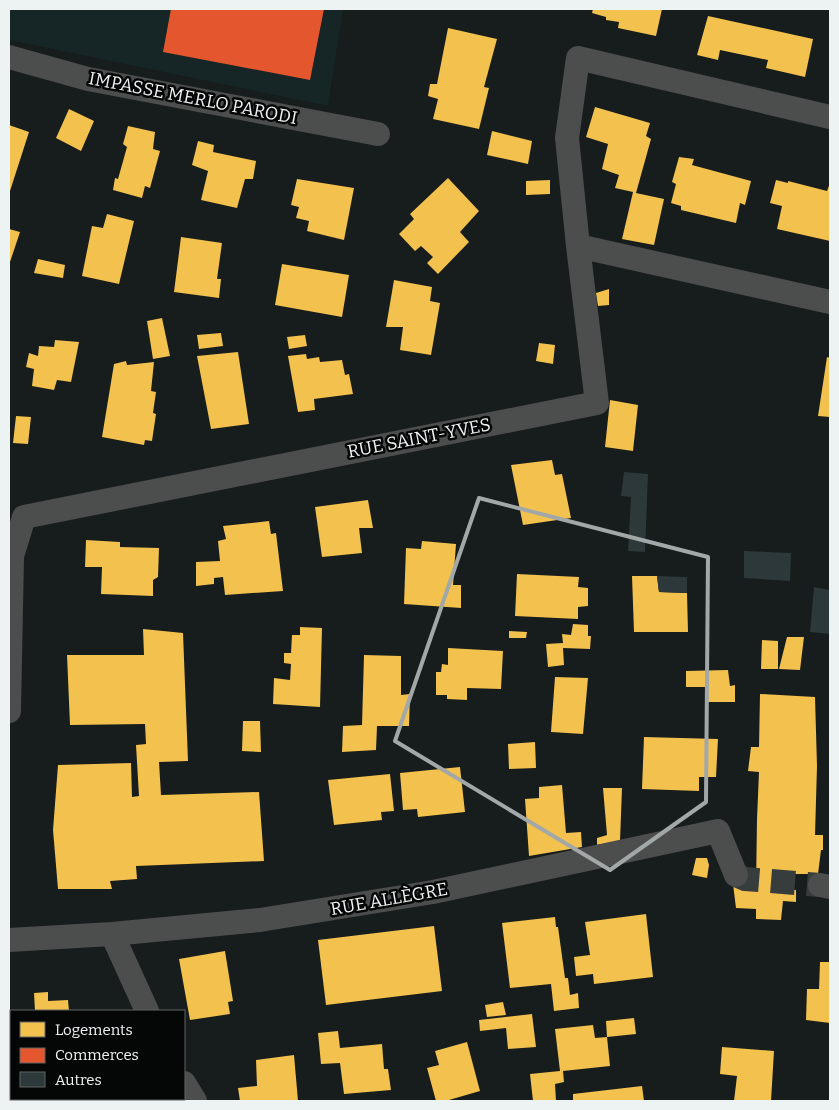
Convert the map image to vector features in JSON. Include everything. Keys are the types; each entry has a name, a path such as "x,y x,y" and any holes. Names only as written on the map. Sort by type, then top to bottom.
{"street":[{"name":"IMPASSE MERLO PARODI","path":"9,57 88,79 378,134"},
{"path":"830,117 578,58 567,138 578,246 830,302"},
{"name":"RUE SAINT-YVES","path":"9,711 12,556 24,517 597,403 578,246"},
{"name":"RUE ALLÈGRE","path":"9,940 112,934 260,920 433,892 718,831 736,875"},
{"path":"112,934 147,1010"},
{"path":"185,1085 195,1101"}],"highlighted area":[{"path":"479,498 708,557 706,802 610,870 395,741"}],"shaded area":[{"path":"9,9 343,9 328,106 9,40"}],"building: Logements":[{"path":"593,9 662,9 656,36 618,28 619,22 606,20 606,17 592,13"},
{"path":"708,16 813,39 805,77 766,68 768,60 720,50 718,60 697,55"},
{"path":"448,28 497,39 484,87 489,88 479,129 433,119 438,99 428,96 430,84 437,84"},
{"path":"595,107 650,123 646,136 651,139 636,193 664,199 654,245 622,239 633,192 615,188 619,175 602,169 608,144 586,137"},
{"path":"69,109 94,121 81,151 56,138"},
{"path":"9,125 29,132 10,191 9,191"},
{"path":"128,126 155,132 153,149 160,151 150,188 145,186 142,198 113,190 115,178 118,179 127,147 123,144"},
{"path":"492,131 532,141 528,164 487,155"},
{"path":"198,141 214,145 213,152 256,161 253,179 245,179 237,208 201,200 208,171 192,165"},
{"path":"679,157 694,159 692,165 751,181 745,205 740,203 736,223 681,210 681,206 671,203 676,184 672,182"},
{"path":"448,178 479,211 460,232 469,242 438,274 427,263 433,257 421,246 415,251 399,234 414,219 410,214"},
{"path":"297,179 354,188 344,240 307,231 309,221 296,218 299,207 291,205"},
{"path":"550,180 550,194 526,195 526,181"},
{"path":"776,180 788,183 788,181 827,191 830,183 830,241 777,229 782,206 770,203"},
{"path":"107,214 134,221 119,284 82,276 92,226 103,228"},
{"path":"9,229 20,232 9,265"},
{"path":"181,237 222,243 217,279 221,279 219,298 174,292"},
{"path":"38,259 65,265 63,278 34,273"},
{"path":"282,264 349,275 342,317 275,305"},
{"path":"394,280 432,287 430,301 440,303 431,355 400,350 403,327 386,327"},
{"path":"609,289 609,305 598,306 596,293"},
{"path":"162,318 170,356 153,359 147,321"},
{"path":"221,333 223,346 199,349 197,335"},
{"path":"305,335 307,346 289,349 287,337"},
{"path":"55,340 79,342 71,382 57,380 54,390 32,386 34,369 26,367 29,353 38,356 39,346 54,347"},
{"path":"539,343 555,345 553,364 536,361"},
{"path":"238,352 249,424 211,429 197,356"},
{"path":"306,354 307,359 319,357 320,362 342,360 345,375 349,374 353,394 314,399 315,410 298,412 288,356"},
{"path":"827,357 830,358 830,417 818,416"},
{"path":"126,361 127,365 154,362 151,391 156,392 153,413 156,414 152,441 145,440 144,445 102,437 114,364"},
{"path":"610,400 638,405 633,451 605,447"},
{"path":"16,416 31,417 28,444 13,443"},
{"path":"552,460 555,475 562,474 571,518 523,525 511,465"},
{"path":"368,500 373,528 359,528 362,553 322,557 315,507"},
{"path":"269,521 271,534 276,533 283,591 225,595 223,577 214,578 214,584 196,586 196,562 220,561 218,541 226,539 223,526"},
{"path":"86,540 120,542 120,547 159,548 158,577 153,580 153,596 101,594 102,567 85,567"},
{"path":"422,541 456,544 453,585 461,585 461,608 404,604 406,548 421,549"},
{"path":"517,574 579,577 578,587 588,588 588,606 578,607 578,619 515,616"},
{"path":"632,576 657,576 659,592 687,593 688,632 634,632"},
{"path":"573,624 588,625 588,636 591,636 590,649 563,648 564,665 548,667 546,644 563,643 562,634 571,635"},
{"path":"300,627 322,628 320,707 273,704 274,678 290,680 291,664 284,663 284,653 291,653 292,635 300,635"},
{"path":"143,629 183,633 188,761 159,762 161,795 259,792 264,861 136,866 137,879 110,881 112,889 58,889 53,830 58,765 131,763 132,797 139,796 136,745 146,744 145,724 70,725 67,655 144,655"},
{"path":"509,631 527,632 526,638 509,638"},
{"path":"787,637 804,637 800,670 779,669"},
{"path":"762,640 778,641 778,669 761,669"},
{"path":"448,648 503,651 501,689 467,688 467,700 447,699 447,695 436,695 436,672 441,672 442,664 448,665"},
{"path":"364,655 401,656 401,695 410,694 409,726 377,726 376,750 342,752 343,726 362,725"},
{"path":"728,670 730,686 735,685 735,702 706,702 705,687 686,687 686,671"},
{"path":"555,677 588,678 583,734 551,732"},
{"path":"760,694 815,697 817,766 815,835 823,835 823,850 821,850 818,874 784,874 783,889 796,890 796,902 783,901 781,920 756,919 756,909 736,908 733,884 756,888 759,772 748,771 751,747 759,747"},
{"path":"243,721 260,721 261,752 242,751"},
{"path":"644,737 718,739 716,777 699,777 699,791 642,789"},
{"path":"535,742 536,768 509,769 508,744"},
{"path":"460,767 465,812 418,817 417,809 403,810 400,773"},
{"path":"390,774 394,811 381,812 382,820 334,825 328,780"},
{"path":"562,785 566,833 581,832 582,847 529,856 525,799 539,798 539,787"},
{"path":"603,788 622,788 620,841 597,845 597,838 607,835"},
{"path":"696,858 707,858 709,865 707,878 692,875"},
{"path":"646,914 653,977 594,984 593,974 576,976 574,957 590,955 585,922"},
{"path":"555,917 565,978 568,978 570,995 578,993 579,1008 554,1011 551,984 510,988 502,923"},
{"path":"434,926 442,991 326,1005 318,940"},
{"path":"225,951 233,1001 228,1002 230,1014 190,1020 179,959"},
{"path":"820,962 830,962 830,1023 806,1020 807,989 819,989"},
{"path":"48,992 48,1001 68,1000 69,1010 35,1010 34,993"},
{"path":"503,1002 506,1015 487,1017 485,1005"},
{"path":"532,1014 536,1047 508,1049 506,1028 480,1031 479,1020"},
{"path":"634,1018 636,1034 607,1037 606,1021"},
{"path":"593,1025 595,1038 607,1037 610,1066 563,1071 564,1082 555,1084 556,1101 533,1101 530,1074 560,1071 555,1029"},
{"path":"338,1031 340,1048 382,1044 384,1069 388,1069 391,1090 344,1094 340,1063 321,1064 318,1033"},
{"path":"467,1042 480,1091 450,1101 436,1101 427,1068 439,1065 435,1051"},
{"path":"722,1047 774,1051 771,1101 734,1101 737,1076 720,1074"},
{"path":"294,1055 298,1101 240,1101 238,1088 257,1086 256,1060"},
{"path":"642,1086 644,1101 573,1101 573,1094"},
{"path":"28,1100 76,1100 76,1101"}],"building: Commerces":[{"path":"171,9 324,9 310,80 163,52"}],"building: Autres":[{"path":"624,472 648,474 645,552 628,551 631,497 621,496"},
{"path":"744,551 791,553 790,581 744,578"},
{"path":"657,576 687,577 687,593 659,592"},
{"path":"814,587 830,590 830,634 810,632"}],"tunnel":[{"path":"736,875 745,879 820,885"}]}
